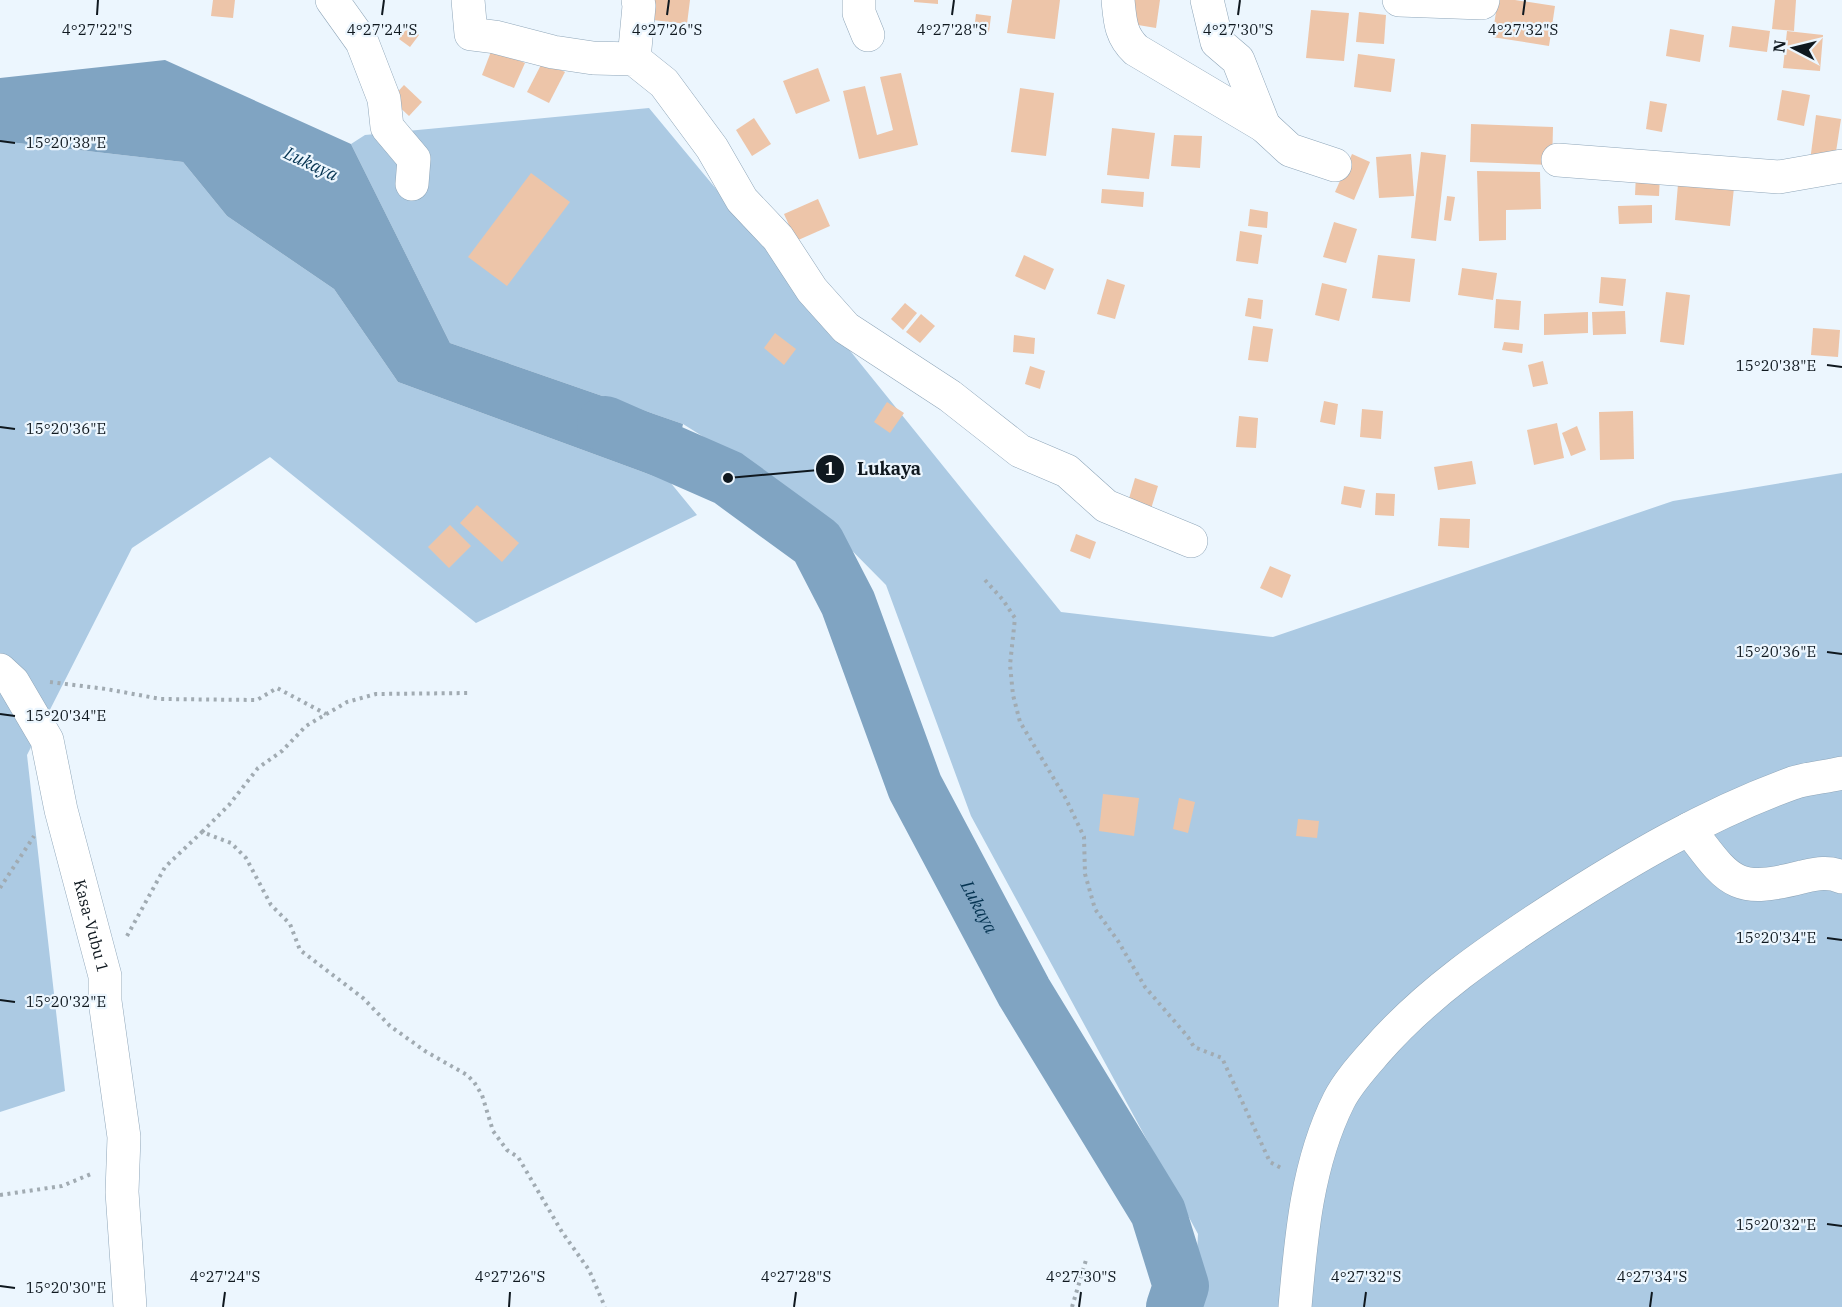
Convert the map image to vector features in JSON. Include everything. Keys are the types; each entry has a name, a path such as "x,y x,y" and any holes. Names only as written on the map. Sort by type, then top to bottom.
{"street":[{"path":"332,0 362,42 384,99 387,127 414,159 412,184"},
{"path":"468,0 471,34 495,37 553,52 593,58 634,58 664,83 712,147 742,200 778,238 812,290 846,328 950,396 1020,451 1067,471 1106,506 1191,541"},
{"path":"634,58 638,0"},
{"path":"859,0 859,14 868,35"},
{"path":"1118,0 1120,27 1126,41 1136,50 1264,126 1290,150 1335,165"},
{"path":"1207,0 1217,42 1238,60 1264,126"},
{"path":"1399,0 1482,3 1483,0"},
{"path":"1558,160 1779,177 1842,166"},
{"name":"Kasa-Vubu 1","path":"6,676 47,741 61,810 105,976 105,1001 124,1137 122,1192 130,1307"},
{"path":"1295,1307 1302,1232 1323,1137 1340,1098 1363,1066 1415,1010 1501,943 1624,864 1689,829 1796,783 1842,773"},
{"path":"1689,829 1723,873 1742,884 1761,885 1820,873 1834,873 1842,877"}],"path":[{"path":"985,580 1015,618 1010,665 1016,709 1023,728 1066,799 1084,837 1085,874 1095,909 1118,940 1146,987 1194,1047 1222,1058 1270,1162 1312,1181"},
{"path":"6,676 106,689 161,699 257,700 277,688 326,714"},
{"path":"105,976 165,867 229,805 258,768 282,751 306,726 347,702 369,695 470,693"},
{"path":"202,832 231,843 246,858 271,905 290,924 300,950 363,998 390,1026 474,1082 482,1095 493,1131 507,1150 518,1157 562,1232 589,1270 605,1307"},
{"path":"0,1194 62,1186 120,1162 124,1137"},
{"path":"1072,1307 1086,1260"}],"shaded area":[{"path":"649,108 843,342 1061,612 1273,637 1673,501 1842,473 1842,1307 1194,1307 1198,1234 971,816 886,585 798,496 683,424 450,343 351,144 365,135"},
{"path":"0,141 183,162 227,216 334,289 398,382 670,482 697,515 476,623 270,457 132,548 27,755 65,1091 0,1112"}],"water":[{"path":"165,60 351,144 450,343 683,424 670,482 398,382 334,289 227,216 183,162 0,141 0,78"}],"building":[{"path":"213,0 235,0 233,18 211,16"},
{"path":"655,0 690,0 687,24 653,20"},
{"path":"914,0 938,0 938,4 914,2"},
{"path":"1012,0 1060,0 1055,39 1007,33"},
{"path":"1135,0 1160,0 1156,28 1132,24"},
{"path":"1498,0 1555,6 1549,46 1492,37"},
{"path":"1775,0 1796,0 1794,31 1772,29"},
{"path":"1311,10 1349,13 1344,61 1306,58"},
{"path":"1359,12 1386,15 1384,44 1356,42"},
{"path":"976,14 991,16 989,32 974,30"},
{"path":"1732,26 1770,31 1767,52 1729,47"},
{"path":"408,27 419,35 410,47 399,39"},
{"path":"1670,29 1704,35 1700,62 1666,56"},
{"path":"1787,31 1823,35 1820,71 1783,68"},
{"path":"492,49 525,63 514,88 482,75"},
{"path":"1358,54 1395,59 1391,92 1354,87"},
{"path":"543,61 565,72 549,103 527,92"},
{"path":"818,68 830,101 796,114 783,81"},
{"path":"901,73 918,145 859,159 843,91 865,86 877,135 893,130 880,77"},
{"path":"404,85 422,102 409,116 391,99"},
{"path":"1020,88 1054,93 1046,156 1011,152"},
{"path":"1782,90 1810,95 1804,126 1777,120"},
{"path":"1650,101 1667,104 1662,132 1646,129"},
{"path":"1816,115 1841,119 1834,165 1810,161"},
{"path":"754,118 771,144 752,156 736,130"},
{"path":"1471,124 1553,127 1552,165 1470,162"},
{"path":"1112,128 1155,133 1149,179 1107,175"},
{"path":"1174,135 1202,136 1200,168 1171,166"},
{"path":"1421,152 1446,155 1436,241 1411,238"},
{"path":"1352,154 1370,162 1354,200 1335,192"},
{"path":"1411,154 1414,196 1379,198 1376,157"},
{"path":"1477,171 1540,172 1541,209 1506,210 1506,240 1479,241"},
{"path":"1679,172 1735,178 1730,226 1675,220"},
{"path":"531,173 570,202 507,286 468,257"},
{"path":"1636,174 1660,175 1659,196 1635,195"},
{"path":"1102,189 1144,192 1143,207 1101,203"},
{"path":"1447,196 1455,197 1451,221 1444,220"},
{"path":"818,199 830,226 796,241 784,214"},
{"path":"1652,205 1652,223 1619,224 1618,206"},
{"path":"1250,209 1268,212 1267,228 1248,226"},
{"path":"1334,222 1357,229 1346,263 1323,257"},
{"path":"1240,231 1262,235 1258,264 1236,261"},
{"path":"1024,255 1054,269 1045,290 1015,276"},
{"path":"1378,255 1415,259 1410,302 1372,298"},
{"path":"1462,268 1497,273 1493,300 1458,295"},
{"path":"1601,277 1626,279 1623,306 1599,303"},
{"path":"1107,279 1125,285 1115,319 1097,314"},
{"path":"1322,283 1347,289 1339,321 1315,315"},
{"path":"1666,292 1690,295 1684,345 1660,342"},
{"path":"1248,298 1263,300 1261,319 1245,316"},
{"path":"1496,299 1521,301 1519,330 1494,328"},
{"path":"905,303 917,313 903,330 891,319"},
{"path":"1625,311 1626,334 1593,335 1592,312"},
{"path":"1588,312 1588,333 1544,335 1544,314"},
{"path":"921,314 935,326 920,343 906,332"},
{"path":"1253,326 1273,329 1268,362 1248,360"},
{"path":"1813,328 1840,330 1838,357 1811,355"},
{"path":"775,333 796,349 784,365 764,348"},
{"path":"1014,335 1035,338 1034,354 1013,352"},
{"path":"1504,342 1523,344 1522,353 1502,350"},
{"path":"1543,361 1548,384 1533,387 1528,365"},
{"path":"1030,366 1045,371 1040,389 1025,384"},
{"path":"1324,401 1338,404 1335,425 1320,422"},
{"path":"887,402 904,413 890,433 874,422"},
{"path":"1362,409 1383,411 1381,439 1360,437"},
{"path":"1633,411 1634,459 1600,460 1599,412"},
{"path":"1239,416 1258,418 1256,448 1236,447"},
{"path":"1557,423 1564,458 1534,465 1527,430"},
{"path":"1577,426 1586,450 1571,456 1562,433"},
{"path":"1472,461 1476,484 1438,490 1434,467"},
{"path":"1135,478 1158,486 1151,509 1128,502"},
{"path":"1344,486 1365,490 1361,508 1341,504"},
{"path":"1376,493 1395,494 1394,516 1375,515"},
{"path":"477,505 519,543 502,562 460,523"},
{"path":"1440,518 1470,519 1469,548 1438,546"},
{"path":"450,525 471,546 449,568 428,547"},
{"path":"1076,534 1096,542 1090,559 1070,551"},
{"path":"1270,566 1291,575 1282,598 1260,588"},
{"path":"1103,794 1139,798 1134,836 1099,831"},
{"path":"1179,798 1195,802 1188,833 1173,829"},
{"path":"1298,819 1319,821 1317,838 1296,836"}],"waterway":[{"name":"Lukaya","path":"605,424 728,478 817,543 848,603 915,787 1024,992 1158,1212 1181,1286 1174,1307"}],"place":[{"name":"Lukaya","path":"728,478"}]}
